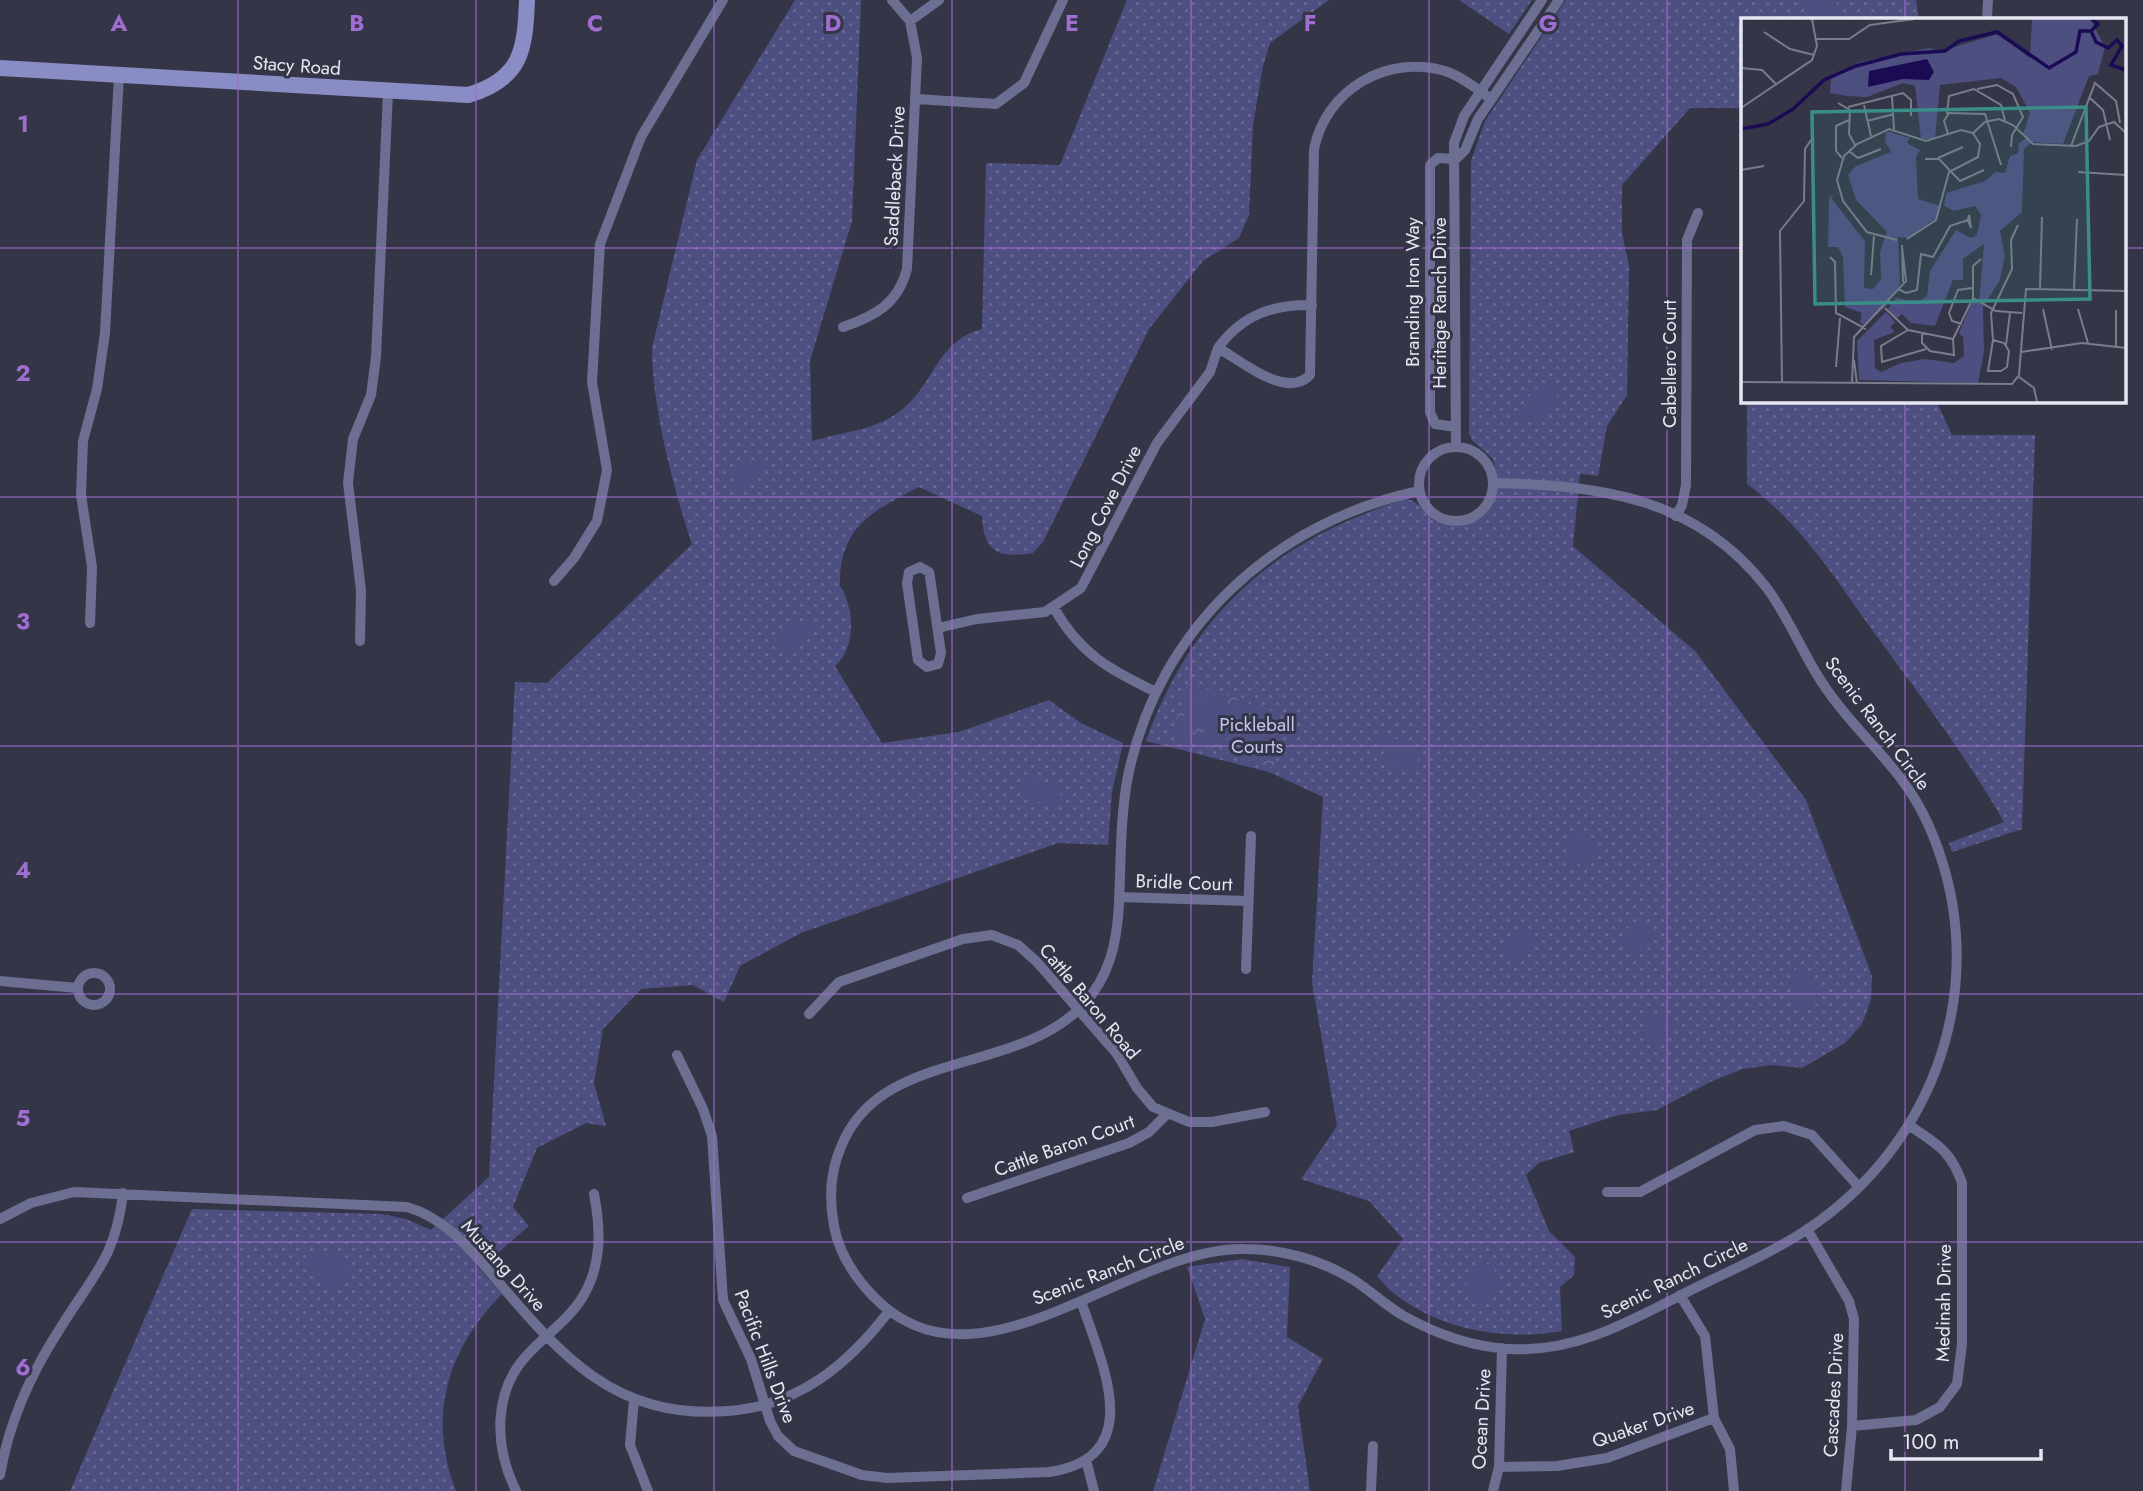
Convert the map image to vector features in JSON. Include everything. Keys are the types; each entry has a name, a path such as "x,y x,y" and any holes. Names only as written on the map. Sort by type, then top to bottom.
{"main road":[{"name":"Stacy Road","path":"0,68 468,95 498,82 518,61 524,48 527,0"}],"street":[{"path":"554,581 574,558 597,521 607,470 592,382 600,244 641,137 723,0"},
{"path":"892,0 910,21 939,0"},
{"path":"916,99 996,104 1024,83 1063,0"},
{"name":"Heritage Ranch Drive","path":"1456,447 1456,159 1453,150 1457,133 1480,91 1542,0"},
{"name":"Heritage Ranch Drive","path":"1456,159 1465,150 1473,129 1491,99 1559,0"},
{"path":"1987,18 1988,0"},
{"name":"Saddleback Drive","path":"843,327 878,313 898,293 904,281 908,254 916,99 916,45 910,21"},
{"path":"1218,348 1281,383 1298,384 1310,375 1312,163 1317,135 1331,106 1360,82 1394,69 1446,72 1491,99"},
{"path":"90,623 92,567 81,495 83,441 97,389 105,333 119,75"},
{"path":"360,641 362,590 348,483 353,439 371,395 376,357 388,92"},
{"name":"Branding Iron Way","path":"1456,159 1438,159 1430,165 1431,419 1441,426 1456,427"},
{"name":"Cabellero Court","path":"1676,516 1682,505 1686,485 1687,240 1698,213"},
{"name":"Long Cove Drive","path":"1055,608 1087,580 1157,443 1210,372 1218,348 1233,330 1276,306 1312,305"},
{"path":"1456,447 1467,449 1486,462 1493,483 1486,506 1477,515 1453,521 1431,512 1419,491 1422,469 1428,460 1446,449 1456,447"},
{"name":"Scenic Ranch Circle","path":"1419,491 1374,503 1319,525 1258,564 1204,616 1156,692 1138,738 1127,783 1112,954 1102,979 1079,1010 1052,1028 1020,1044 894,1087 873,1100 854,1122 841,1146 832,1176 833,1219 846,1261 865,1287 889,1311 932,1330 982,1335 1081,1301 1187,1256 1220,1250 1269,1250 1329,1267 1361,1285 1400,1314 1433,1330 1502,1348 1546,1348 1580,1341 1615,1329 1807,1229 1859,1187 1887,1158 1910,1126 1937,1068 1955,993 1957,957 1952,901 1939,850 1912,794 1889,761 1823,685 1783,611 1760,579 1728,549 1676,516 1646,501 1605,491 1493,483"},
{"path":"919,567 929,572 938,628 941,659 933,667 927,667 918,660 907,576 919,567"},
{"path":"938,628 1055,608 1075,641 1087,652 1114,671 1156,692"},
{"name":"Bridle Court","path":"1245,969 1251,836"},
{"name":"Bridle Court","path":"1119,897 1248,901"},
{"name":"Cattle Baron Road","path":"810,1014 828,991 854,976 963,939 992,935 1005,939 1028,953 1117,1054 1144,1097 1166,1115"},
{"path":"0,982 77,988"},
{"name":"Pacific Hills Drive","path":"677,1055 709,1124 716,1164 723,1300 751,1359 764,1406 778,1436 794,1451 875,1477 1049,1472 1075,1466 1086,1460"},
{"path":"1166,1115 1201,1122 1265,1112"},
{"name":"Cattle Baron Court","path":"967,1198 1129,1143 1149,1132 1166,1115"},
{"path":"1607,1192 1640,1192 1755,1130 1784,1126 1812,1135 1859,1187"},
{"name":"Medinah Drive","path":"1852,1426 1916,1420 1940,1407 1957,1384 1962,1344 1962,1183 1955,1162 1941,1147 1910,1126"},
{"path":"0,1475 8,1432 22,1400 55,1336 94,1281 110,1251 119,1226 123,1193"},
{"name":"Mustang Drive","path":"0,1219 30,1203 62,1194 123,1193 372,1203 421,1211 460,1239 545,1337 578,1367 634,1400 698,1413 764,1406 812,1385 844,1363 889,1311"},
{"path":"516,1491 507,1470 500,1440 502,1404 520,1363 575,1308 592,1276 600,1235 594,1194"},
{"name":"Cascades Drive","path":"1807,1229 1849,1301 1854,1319 1852,1426 1846,1491"},
{"path":"1680,1295 1705,1336 1714,1418 1730,1449 1734,1491"},
{"path":"1081,1301 1111,1404 1105,1438 1086,1460 1094,1491"},
{"name":"Ocean Drive","path":"1493,1491 1499,1466 1502,1348"},
{"path":"634,1400 630,1445 648,1491"},
{"name":"Quaker Drive","path":"1499,1466 1557,1466 1607,1458 1714,1418"},
{"path":"1371,1491 1373,1446"}],"green space":[{"path":"795,0 861,0 852,221 810,361 812,441 872,426 894,416 914,398 955,343 982,329 986,163 1060,165 1127,0 1329,0 1270,43 1263,66 1253,125 1249,215 1239,238 1203,261 1149,329 1043,542 1033,553 1002,554 990,546 986,539 982,516 919,487 887,504 862,523 845,549 840,586 851,617 851,628 847,649 835,666 882,743 959,732 1049,700 1081,723 1123,743 1112,792 1108,845 1058,843 801,933 740,966 724,1002 693,985 641,989 603,1029 594,1083 606,1126 586,1123 537,1148 513,1207 529,1226 493,1257 487,1251 474,1263 502,1294 483,1315 468,1338 448,1385 443,1411 443,1437 447,1464 456,1491 70,1491 192,1209 382,1214 406,1219 431,1230 489,1177 515,682 547,683 692,544 665,447 656,396 652,348 697,160"},
{"path":"1459,0 1532,0 1509,34"},
{"path":"1566,0 1916,0 1919,18 1741,18 1741,108 1690,108 1622,185 1622,233 1629,266 1627,395 1607,426 1598,476 1580,474 1573,546 1696,652 1806,800 1872,976 1871,1000 1862,1024 1845,1043 1802,1068 1772,1065 1743,1069 1712,1081 1657,1110 1618,1115 1569,1131 1574,1152 1539,1163 1526,1175 1549,1231 1575,1257 1574,1275 1560,1287 1562,1331 1540,1334 1472,1330 1430,1316 1410,1305 1392,1292 1377,1276 1403,1239 1369,1201 1301,1179 1337,1126 1312,983 1323,797 1269,772 1146,741 1165,695 1188,655 1214,619 1245,587 1279,560 1317,536 1359,516 1406,499 1415,502 1436,521 1455,525 1474,522 1489,510 1494,502 1497,484 1493,459 1469,434 1471,161 1485,121"},
{"path":"1805,0 1834,0 1847,18 1825,18 1808,7"},
{"path":"1544,383 1553,385 1558,393 1556,399 1541,417 1525,422 1517,413 1531,393"},
{"path":"1747,402 1936,402 1952,435 2035,435 2022,829 1952,852 1949,843 2004,822 1945,730 1820,558 1786,519 1747,484"},
{"path":"754,460 762,463 763,468 741,496 733,488 733,471 740,463"},
{"path":"796,620 810,625 812,636 794,651 778,647 776,640 790,623"},
{"path":"1188,683 1238,699 1221,751 1171,734"},
{"path":"1191,695 1206,700 1195,732 1180,728"},
{"name":"Pickleball Courts","path":"1241,701 1290,717 1273,768 1224,752"},
{"path":"1213,702 1228,707 1217,740 1202,735"},
{"path":"1384,736 1414,743 1420,754 1415,767 1404,772 1391,763 1380,743"},
{"path":"1031,779 1059,788 1061,794 1056,804 1041,803 1015,789 1016,785"},
{"path":"1583,835 1589,836 1597,844 1597,856 1589,864 1583,865 1577,864 1569,856 1568,850 1569,844 1577,836"},
{"path":"1638,924 1648,928 1652,938 1648,948 1638,952 1628,948 1624,938 1628,928"},
{"path":"1528,928 1532,931 1533,946 1521,959 1512,962 1505,956 1508,941 1513,934"},
{"path":"1796,969 1809,975 1822,992 1819,1003 1803,1008 1792,1000 1790,981"},
{"path":"1658,1013 1668,1017 1672,1027 1668,1037 1658,1041 1648,1037 1644,1027 1648,1017"},
{"path":"320,1251 336,1253 345,1264 349,1275 347,1282 340,1288 329,1285 313,1272 309,1261"},
{"path":"1242,1259 1290,1267 1287,1337 1323,1359 1298,1406 1310,1491 1153,1491 1205,1319 1187,1267"},
{"path":"1483,1261 1494,1268 1496,1284 1490,1297 1479,1300 1466,1285 1472,1266"}]}
